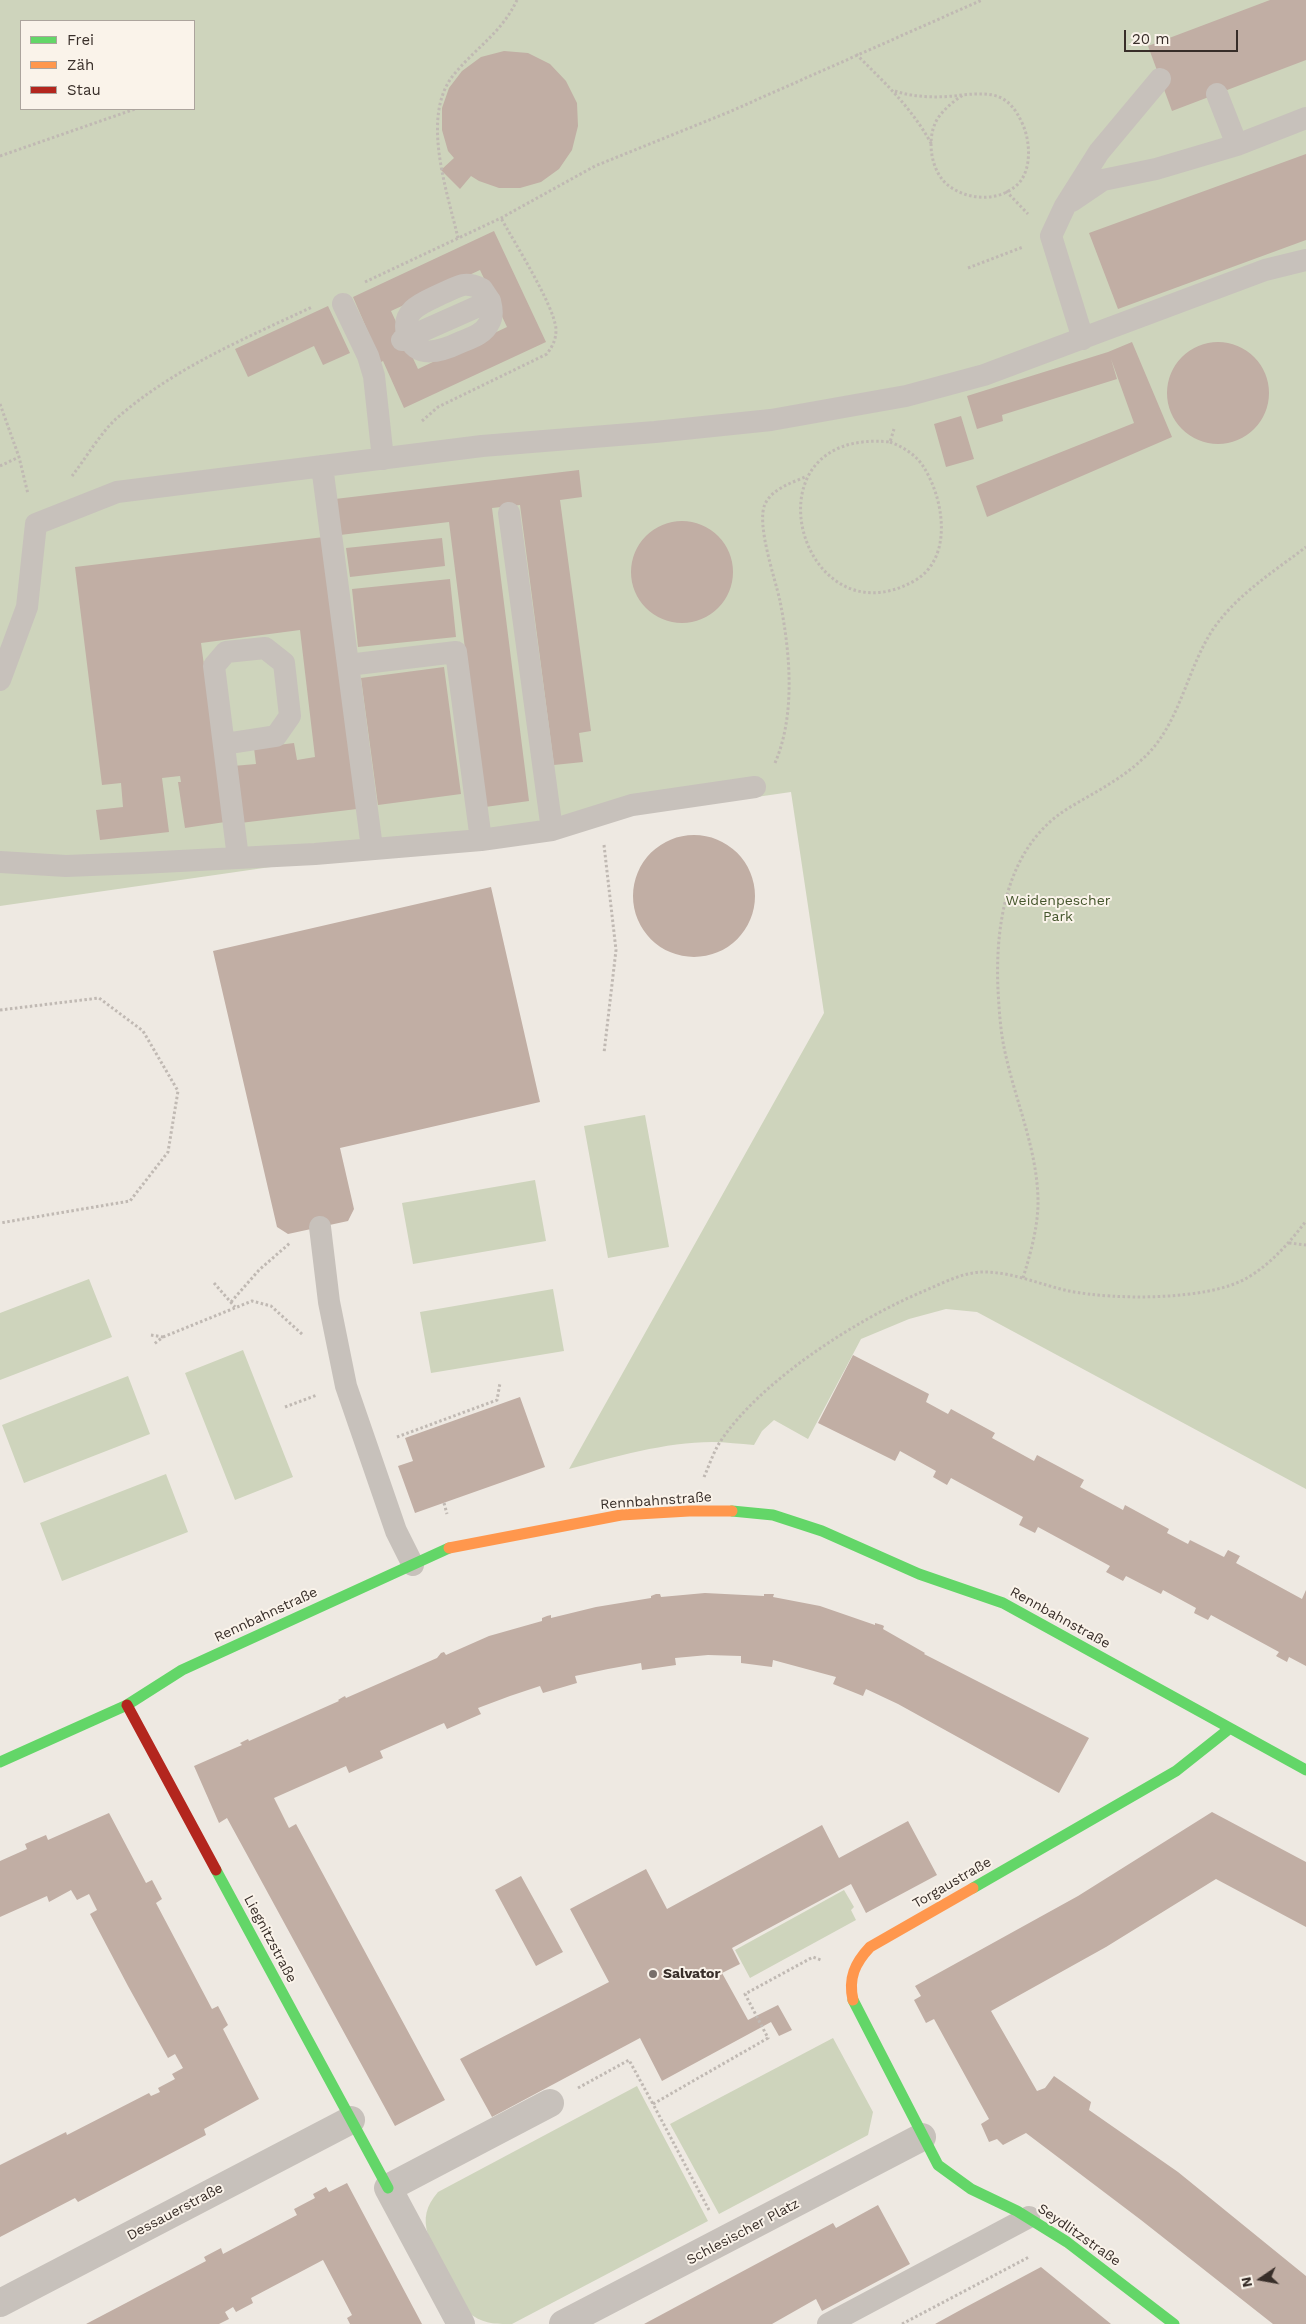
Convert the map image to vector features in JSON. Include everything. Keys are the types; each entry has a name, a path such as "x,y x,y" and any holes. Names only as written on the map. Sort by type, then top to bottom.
{"street":[{"name":"Rennbahnstraße","path":"0,1762 127,1705 182,1670 458,1545 621,1515 689,1511 731,1511 773,1515 822,1532 919,1574 1003,1603 1306,1770"},
{"name":"Liegnitzstraße","path":"127,1705 388,2188"},
{"name":"Torgaustraße","path":"851,1972 858,1959 870,1947 1176,1771 1229,1728"},
{"path":"851,1972 849,1989 854,2006 922,2137"},
{"path":"461,2324 388,2188 550,2103"},
{"name":"Dessauerstraße","path":"0,2303 351,2120"},
{"name":"Seydlitzstraße","path":"922,2137 938,2165 953,2180 972,2191 1029,2217 1063,2239 1174,2324"},
{"name":"Schlesischer Platz","path":"563,2324 726,2241 922,2137"}],"lane":[{"path":"1083,338 1051,236 1066,206 1098,152 1160,79"},
{"path":"1217,94 1237,145"},
{"path":"1066,206 1102,180 1156,169 1237,145 1306,118"},
{"path":"0,680 27,606 36,524 116,492 482,446 655,432 771,420 906,396 984,375 1266,270 1306,260"},
{"path":"405,339 490,301"},
{"path":"343,304 372,354 383,458"},
{"path":"322,466 372,848"},
{"path":"509,514 552,830"},
{"path":"224,744 276,736 290,716 284,663 265,648 226,652 214,666 238,858"},
{"path":"348,665 456,652 481,840"},
{"path":"0,862 66,866 238,858 481,840 552,830 632,805 755,787"},
{"path":"320,1231 329,1302 342,1369 396,1531 414,1565"},
{"path":"828,2324 1029,2217"}],"path":[{"path":"458,238 440,152 438,108 444,89 455,72 501,28 518,0"},
{"path":"361,284 501,218 595,166 729,112 856,54 982,0"},
{"path":"856,54 895,91 913,114 932,146"},
{"path":"895,91 907,95 927,96 987,93 1000,97 1012,106 1028,138 1028,158 1019,183 1006,191 979,198 965,196 943,182 937,173 932,159 933,130 937,119 947,107 963,95"},
{"path":"0,156 132,110"},
{"path":"968,268 1051,236"},
{"path":"70,479 115,419 162,383 194,363 317,305"},
{"path":"890,442 906,396"},
{"path":"0,404 19,457 36,524"},
{"path":"874,440 890,442 908,450 923,465 935,489 941,517 941,544 934,563 921,577 905,587 884,592 865,593 834,580 820,567 811,555 804,536 800,514 800,496 806,476 817,462 835,450 854,443 874,440"},
{"path":"0,466 19,457"},
{"path":"755,787 776,762 785,734 789,700 787,656 780,603 762,523 764,506 770,495 806,476"},
{"path":"1023,1278 1033,1245 1038,1206 1036,1173 1003,1042 998,988 1000,936 1008,889 1017,865 1031,842 1047,823 1113,782 1138,763 1160,739 1211,634 1229,609 1306,547"},
{"path":"601,815 616,950 604,1053"},
{"path":"0,1010 99,998 143,1032 178,1091 168,1152 130,1201 0,1223"},
{"path":"689,1511 719,1443 741,1416 779,1380 819,1349 896,1303 962,1276 983,1272 1003,1273 1049,1287 1079,1293 1131,1296 1207,1292 1246,1278 1289,1242 1306,1220"},
{"path":"231,1302 259,1270 278,1252 291,1242 320,1231"},
{"path":"1289,1242 1306,1246"},
{"path":"214,1284 235,1308"},
{"path":"154,1344 162,1337 252,1301 271,1306 342,1369"},
{"path":"151,1335 162,1337"},
{"path":"368,1448 497,1400 500,1383"},
{"path":"285,1407 300,1401"},
{"path":"652,2104 768,2038 745,1994 813,1957 851,1972"},
{"path":"550,2103 629,2060 726,2241"},
{"path":"902,2324 1063,2239"}],"green space":[{"name":"Weidenpescher Park","path":"0,0 1306,0 1306,1489 977,1312 946,1309 909,1319 861,1339 808,1439 774,1420 762,1431 754,1445 712,1442 677,1445 640,1451 569,1469 824,1013 791,792 0,906"},
{"path":"645,1115 669,1247 608,1258 584,1126"},
{"path":"535,1180 546,1241 413,1264 402,1203"},
{"path":"89,1279 112,1337 0,1380 0,1313"},
{"path":"553,1289 564,1351 431,1373 420,1312"},
{"path":"243,1350 293,1477 235,1500 185,1373"},
{"path":"128,1376 150,1434 24,1483 2,1425"},
{"path":"166,1474 188,1532 62,1581 40,1523"},
{"path":"844,1890 854,1907 851,1910 856,1920 750,1978 735,1950"},
{"path":"833,2038 873,2112 868,2135 719,2214 670,2124"},
{"path":"637,2086 708,2221 512,2324 490,2323 470,2314 428,2235 426,2218 428,2207 434,2197 438,2192"}],"building":[{"path":"1270,0 1306,0 1306,60 1172,111 1148,46"},
{"path":"504,51 528,53 550,64 566,81 577,103 578,126 572,150 559,169 541,182 520,188 499,188 471,176 460,189 441,170 454,158 448,151 442,130 442,108 449,88 462,71 481,57"},
{"path":"1306,154 1306,240 1118,309 1089,233"},
{"path":"494,231 546,342 404,408 383,361 381,362 353,297","holes":["480,270 507,327 418,369 391,311"]},
{"path":"328,306 350,353 323,365 314,346 248,377 235,349"},
{"path":"1132,342 1172,437 987,517 976,486 1134,423 1111,359 1117,379 1002,415 1003,421 977,429 967,396 1108,352"},
{"path":"1218,342 1238,346 1254,357 1265,373 1269,393 1265,413 1254,429 1238,440 1218,444 1198,440 1182,429 1171,413 1167,393 1171,373 1182,357 1198,346"},
{"path":"961,416 974,459 946,467 934,424"},
{"path":"579,470 582,497 560,500 591,731 579,733 583,762 554,765 520,505 492,508 529,801 485,807 449,522 340,535 335,499"},
{"path":"682,521 702,525 718,536 729,552 733,572 729,592 718,608 702,619 682,623 662,619 646,608 635,592 631,572 635,552 646,536 662,525"},
{"path":"324,537 357,809 240,823 233,766 256,764 254,748 294,743 297,760 315,757 300,630 201,643 225,822 185,828 178,782 181,782 180,776 162,778 169,832 100,840 96,810 123,807 121,783 102,785 75,567"},
{"path":"442,538 445,566 350,577 346,548"},
{"path":"450,579 456,637 358,647 352,589"},
{"path":"444,667 461,794 378,805 361,678"},
{"path":"694,835 717,840 737,853 750,873 755,896 750,919 737,939 717,952 694,957 671,952 651,939 638,919 633,896 638,873 651,853 671,840"},
{"path":"491,887 540,1102 340,1148 354,1209 348,1221 288,1234 277,1227 213,951"},
{"path":"853,1355 929,1394 926,1402 948,1414 951,1409 995,1433 992,1438 1034,1461 1037,1455 1084,1480 1080,1487 1123,1510 1125,1505 1169,1529 1167,1533 1188,1544 1190,1540 1224,1557 1228,1550 1240,1556 1236,1563 1302,1599 1306,1590 1306,1666 1289,1657 1287,1662 1276,1656 1279,1652 1211,1615 1208,1620 1194,1613 1196,1608 1163,1590 1161,1594 1126,1576 1123,1581 1106,1572 1110,1566 1038,1527 1035,1533 1019,1525 1023,1517 951,1478 947,1485 933,1477 936,1471 900,1451 895,1461 818,1423"},
{"path":"520,1397 545,1467 415,1513 398,1466 413,1461 405,1438"},
{"path":"705,1593 764,1596 764,1594 774,1594 773,1597 820,1606 875,1625 875,1623 882,1625 884,1626 883,1629 924,1654 1089,1738 1059,1793 898,1704 866,1689 863,1696 833,1684 836,1677 773,1660 772,1667 741,1663 741,1656 708,1655 675,1658 676,1665 642,1670 641,1663 575,1676 577,1683 543,1693 540,1686 478,1708 481,1714 447,1729 444,1723 380,1751 383,1758 349,1773 346,1766 274,1798 289,1828 296,1824 445,2100 395,2126 227,1818 219,1823 194,1766 242,1745 240,1743 248,1739 249,1741 339,1701 345,1696 346,1698 437,1658 441,1653 444,1652 446,1655 489,1636 542,1621 542,1618 547,1616 551,1615 551,1618 596,1607 651,1598 651,1596 656,1594 660,1594 661,1597"},
{"path":"1212,1812 1306,1862 1306,1927 1216,1879 1106,1947 991,2011 1037,2091 1045,2088 1054,2076 1091,2102 1089,2110 1178,2172 1306,2276 1306,2324 1273,2324 1141,2220 1026,2133 1003,2145 997,2139 989,2142 981,2124 989,2119 934,2019 926,2023 914,2000 921,1996 915,1986 1078,1896"},
{"path":"109,1813 146,1883 152,1880 162,1899 156,1903 212,2009 218,2006 228,2025 223,2029 259,2099 204,2129 206,2135 78,2202 75,2198 0,2237 0,2165 66,2132 67,2135 149,2093 151,2096 160,2092 158,2088 175,2079 172,2074 183,2068 175,2054 168,2058 128,1986 90,1914 97,1910 89,1894 77,1900 71,1890 49,1902 47,1896 0,1917 0,1861 27,1849 25,1844 46,1835 48,1840"},
{"path":"908,1821 937,1875 866,1913 851,1884 732,1948 740,1964 722,1973 748,2020 778,2005 792,2030 779,2036 771,2022 662,2081 640,2038 492,2117 460,2059 609,1982 570,1909 646,1869 667,1909 822,1825 839,1858"},
{"path":"521,1876 563,1952 536,1966 495,1890"},
{"path":"347,2183 422,2324 350,2324 347,2318 352,2315 323,2260 251,2298 253,2303 236,2312 233,2307 225,2312 229,2319 219,2324 86,2324 206,2261 204,2257 221,2248 223,2254 297,2215 294,2209 315,2198 313,2194 326,2187 329,2192"},
{"path":"878,2205 910,2264 822,2311 816,2299 772,2324 644,2324 833,2223 836,2228"},
{"path":"1041,2267 1111,2324 935,2324 966,2307"}],"traffic: fast":[{"path":"732,1511 773,1515 822,1531 919,1574 1003,1603 1306,1770"},
{"path":"0,1762 127,1705 182,1670 449,1548"},
{"path":"973,1888 1176,1771 1229,1729"},
{"path":"216,1870 388,2188"},
{"path":"853,2000 938,2165 971,2189 1017,2211 1067,2242 1174,2324"}],"traffic: slow":[{"path":"449,1548 621,1515 689,1511 732,1511"},
{"path":"853,2000 851,1985 854,1971 860,1959 870,1947 973,1888"}],"traffic: jam":[{"path":"127,1705 216,1870"}],"place":[{"name":"Salvator","path":"653,1974"}]}
